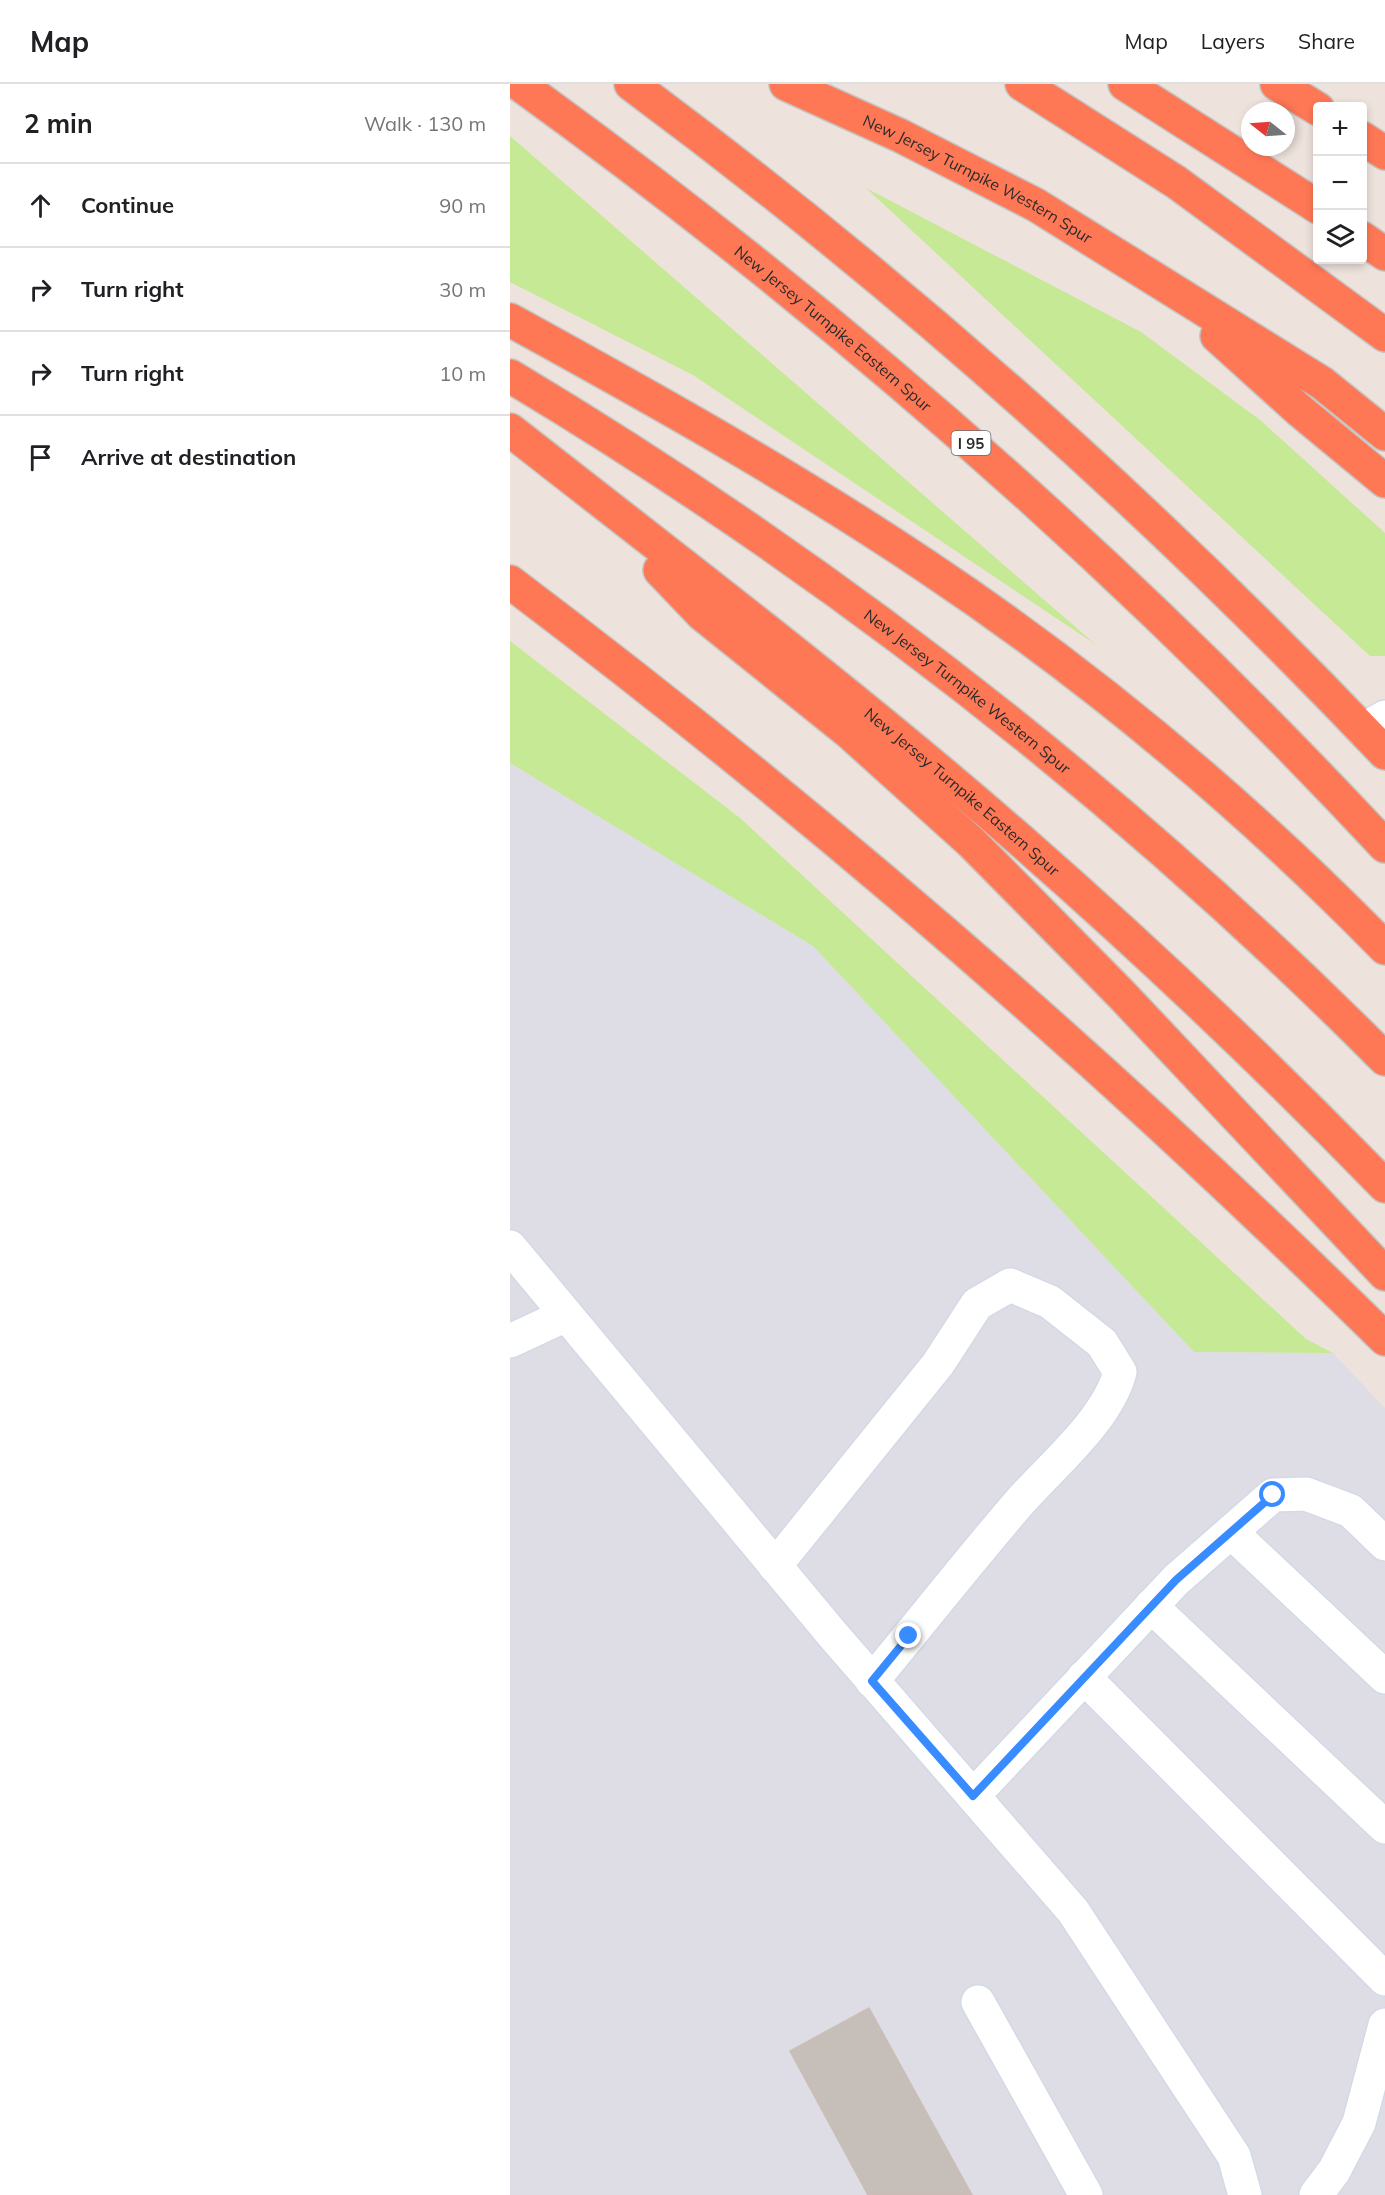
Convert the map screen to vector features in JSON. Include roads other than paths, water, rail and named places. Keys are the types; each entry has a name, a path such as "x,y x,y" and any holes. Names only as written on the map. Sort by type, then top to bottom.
{"highway":[{"name":"New Jersey Turnpike Eastern Spur","path":"519,84 745,253 966,439 1182,639 1385,846"},
{"path":"631,84 757,180 984,368 1378,733"},
{"name":"New Jersey Turnpike Western Spur","path":"786,84 902,136 1025,200 1101,244 1163,286 1322,383 1385,434"},
{"path":"1022,84 1176,182 1385,335"},
{"path":"1125,84 1313,204"},
{"path":"1277,84 1313,106"},
{"path":"1367,141 1385,153"},
{"path":"1367,241 1385,254"},
{"name":"New Jersey Turnpike Western Spur","path":"1163,286 1299,410 1385,481"},
{"path":"510,320 684,416 797,483 987,608 1102,696 1215,788 1385,948"},
{"name":"New Jersey Turnpike Western Spur","path":"510,376 720,508 949,673 1174,859 1279,955 1385,1059"},
{"path":"510,430 583,488 703,615 742,629 850,733 980,850 1114,987 1385,1274"},
{"path":"510,582 770,786 934,923 1155,1118 1385,1339"},
{"name":"New Jersey Turnpike Eastern Spur","path":"742,629 905,743 1071,885 1230,1032 1385,1186"}],"lane":[{"path":"510,1247 872,1681 1073,1911 1234,2156 1245,2195"},
{"path":"775,1566 938,1364 977,1304 1010,1285 1050,1302 1102,1343 1120,1372 1116,1388 1106,1403 1018,1504 872,1681"},
{"path":"510,1341 566,1315"},
{"path":"973,1796 1176,1580 1273,1495 1306,1494 1351,1511 1385,1544"},
{"path":"1231,1532 1385,1677"},
{"path":"1151,1606 1385,1827"},
{"path":"1084,1677 1385,1979"},
{"path":"978,2002 1086,2195"},
{"path":"1316,2195 1334,2171 1359,2123 1385,2025"}]}
